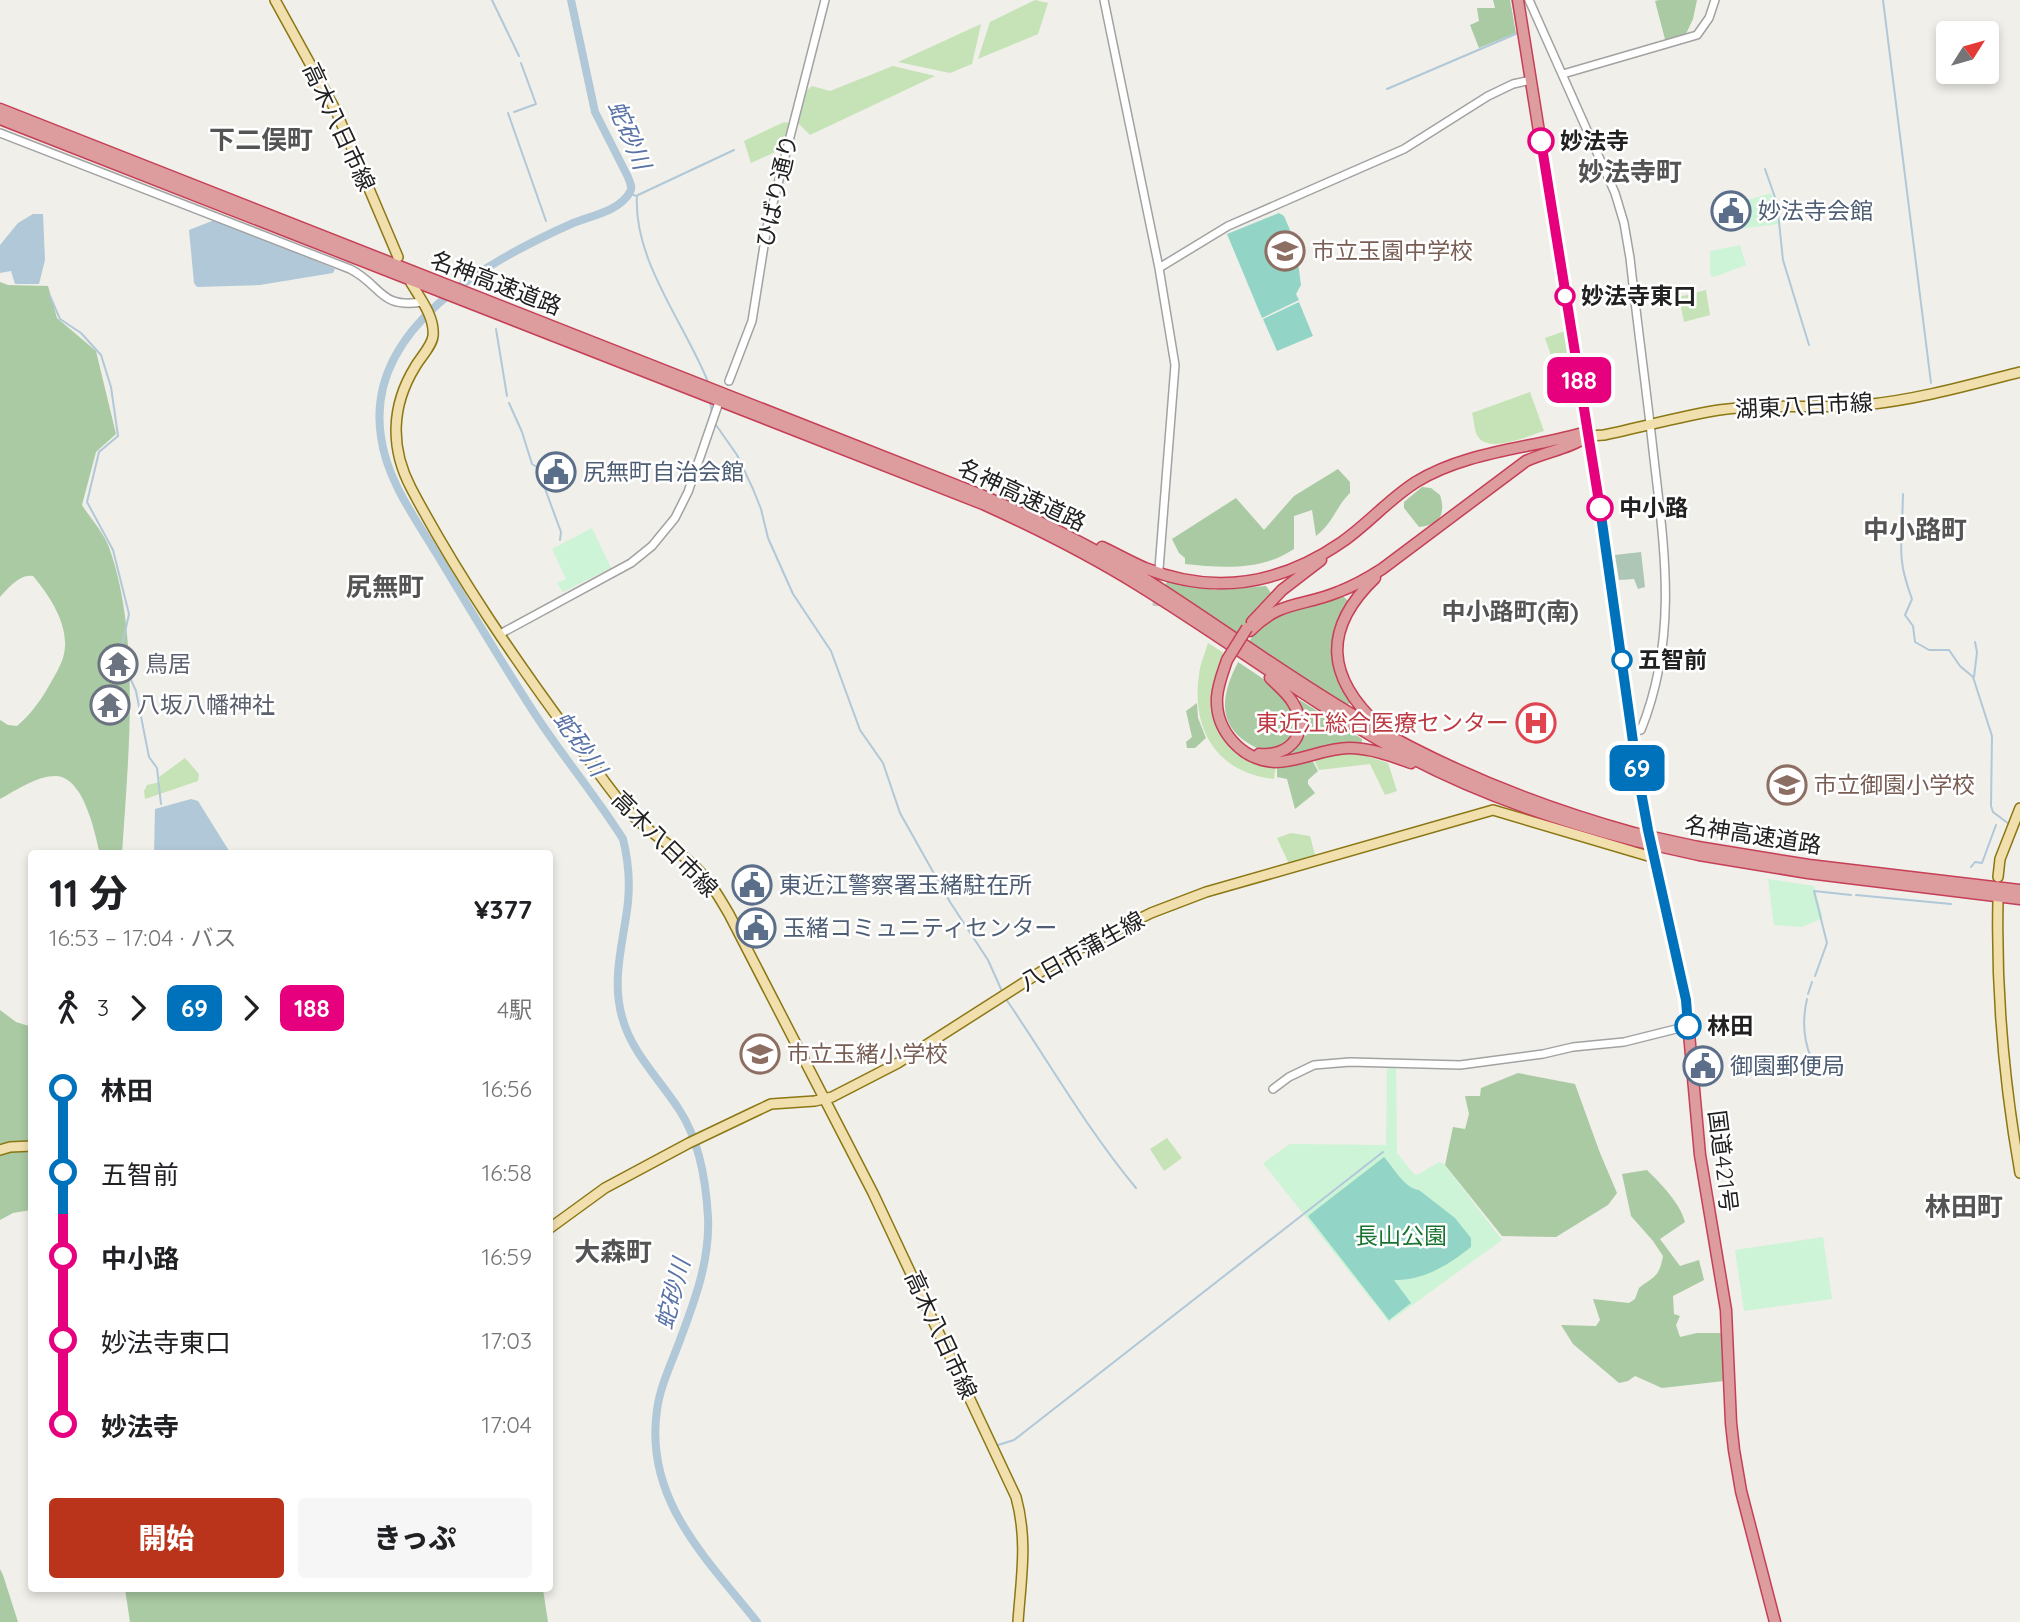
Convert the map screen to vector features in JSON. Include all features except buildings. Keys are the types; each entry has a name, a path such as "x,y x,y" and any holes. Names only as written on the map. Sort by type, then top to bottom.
{"highway":[{"name":"国道421号","path":"1518,0 1588,436 1637,770 1686,1000 1700,1156 1726,1310 1734,1450 1741,1491 1775,1622"},
{"name":"名神高速道路","path":"0,109 1030,525 1139,586 1359,729 1472,787 1519,806 1635,837 1808,873 2020,899"},
{"name":"名神高速道路","path":"0,119 445,288"},
{"name":"名神高速道路","path":"550,329 986,497 1045,524 1144,578 1288,675 1393,737 1523,797 1635,837"},
{"path":"1519,806 1372,751 1333,749 1287,761 1260,759 1245,752 1232,741 1223,728 1218,713 1217,696 1229,662 1248,630 1282,590 1403,492 1439,470 1465,460 1579,434 1588,436"},
{"path":"1248,630 1275,611 1337,593 1382,569 1526,461 1578,443 1588,436"},
{"path":"986,497 1145,568 1198,582 1230,585 1282,574 1342,542"},
{"path":"1382,569 1347,613 1341,628 1338,655 1343,683 1353,699 1393,737"},
{"path":"1229,662 1221,696 1222,712 1227,726 1235,739 1261,755 1283,752 1297,738 1299,716 1286,693 1252,660"},
{"name":"名神高速道路","path":"1698,851 2020,890"}],"main road":[{"name":"高木八日市線","path":"275,0 336,111 398,257"},
{"name":"高木八日市線","path":"411,282 431,318 433,339 410,374 397,407 395,432 399,461 411,487 500,634 540,694 623,806 709,881 735,926 910,1269 1016,1497 1024,1535 1018,1622"},
{"name":"湖東八日市線","path":"1588,436 1604,435 1719,410 1765,405 1779,408 1867,404 2020,372"},
{"path":"1998,877 2000,859 2020,808"},
{"name":"八日市蒲生線","path":"553,1225 605,1188 689,1143 771,1104 825,1100 898,1063 1067,955 1151,912 1206,892 1493,810 1655,858"},
{"path":"1998,901 1996,958 2001,1037 2020,1173"},
{"path":"0,1150 28,1146"}],"street":[{"name":"ひばり通り","path":"729,381 752,321 766,228 825,0"},
{"path":"1104,0 1173,340 1176,374 1159,569"},
{"path":"1518,0 1528,0 1615,193 1624,222 1663,526 1667,607 1665,636 1648,713 1641,730 1632,731"},
{"path":"1563,74 1697,35 1709,18 1715,0"},
{"path":"1158,268 1228,226 1404,149 1488,96 1513,84 1531,80"},
{"path":"0,133 350,270 396,303 422,302"},
{"path":"500,634 631,563 652,545 675,518 688,492 719,405"},
{"path":"1273,1089 1289,1077 1314,1065 1350,1062 1460,1065 1543,1054 1573,1047 1624,1042 1688,1026"}],"green space":[{"path":"1035,0 1048,3 1038,34 978,59 990,22"},
{"path":"1493,0 1510,0 1516,33 1479,48 1470,25 1479,21 1477,8 1495,8"},
{"path":"1697,0 1693,19 1684,38 1666,43 1655,1"},
{"path":"981,24 972,64 950,73 898,62"},
{"path":"893,66 935,76 810,135 798,123 807,90 812,86 830,91"},
{"path":"784,122 789,123 784,148 751,163 744,141"},
{"path":"1772,193 1778,224 1739,229 1736,224 1743,219 1737,203"},
{"path":"1279,213 1284,216 1302,258 1298,262 1301,285 1296,294 1299,300 1262,318 1227,234"},
{"path":"1740,245 1746,265 1714,277 1710,275 1710,251"},
{"path":"0,282 8,285 48,286 57,318 96,351 116,434 96,452 82,505 108,544 120,585 126,622 130,700 122,850 99,850 87,808 74,786 66,779 56,776 41,778 0,799 0,720 17,726 31,712 58,669 65,643 57,612 33,576 19,579 0,597"},
{"path":"1706,290 1710,315 1684,322 1679,297"},
{"path":"1299,302 1313,336 1277,351 1263,319"},
{"path":"1565,331 1571,370 1558,375 1545,338"},
{"path":"1530,392 1544,431 1498,444 1482,441 1476,433 1472,413"},
{"path":"1338,469 1350,482 1350,493 1316,536 1312,510 1294,516 1294,549 1281,556 1241,566 1185,564 1185,558 1179,553 1172,539 1236,498 1264,530 1294,496"},
{"path":"1422,487 1431,488 1440,495 1442,513 1432,524 1419,527 1404,508 1404,502"},
{"path":"592,528 611,568 563,592 557,583 566,579 552,549"},
{"path":"1641,552 1645,587 1638,589 1634,579 1619,580 1615,555"},
{"path":"1168,580 1214,590 1266,586 1271,593 1238,634 1165,585"},
{"path":"1342,595 1349,602 1336,625 1334,652 1340,678 1351,702 1347,706 1249,642 1257,631 1278,616"},
{"path":"1208,643 1227,655 1216,693 1228,740 1276,764 1274,779 1237,768 1223,758 1204,730 1198,695 1200,671"},
{"path":"1238,662 1272,686 1289,705 1293,730 1288,744 1266,752 1238,736 1231,726 1225,703 1231,677"},
{"path":"1300,700 1362,739 1362,744 1343,744 1290,757 1288,753 1300,739 1297,703"},
{"path":"1197,703 1198,718 1206,738 1195,748 1187,748 1186,742 1192,737 1186,711"},
{"path":"1351,751 1388,763 1397,791 1385,795 1370,764 1319,770 1313,758"},
{"path":"185,758 199,774 198,781 145,799 144,791 147,785 160,782 159,777"},
{"path":"1311,758 1318,771 1308,780 1308,784 1315,793 1295,809 1287,779 1277,777 1277,764"},
{"path":"1291,833 1310,836 1316,859 1290,866 1277,838"},
{"path":"1768,879 1814,886 1823,918 1802,927 1774,925"},
{"path":"0,1010 16,1022 28,1026 28,1210 13,1213 0,1220"},
{"name":"長山公園","path":"1387,1068 1396,1068 1397,1153 1417,1175 1439,1162 1444,1164 1502,1240 1389,1322 1263,1163 1290,1144 1386,1145"},
{"path":"1518,1073 1575,1084 1617,1193 1608,1205 1556,1237 1502,1236 1445,1165 1453,1127 1465,1129 1469,1114 1465,1096 1480,1096 1481,1088"},
{"path":"1167,1138 1182,1158 1164,1171 1150,1149"},
{"path":"1384,1157 1404,1182 1419,1190 1455,1218 1471,1238 1471,1247 1444,1266 1415,1278 1394,1280 1411,1303 1389,1320 1308,1216"},
{"path":"1647,1170 1674,1201 1685,1222 1660,1239 1680,1266 1699,1260 1704,1280 1673,1296 1674,1314 1680,1316 1676,1325 1680,1337 1697,1333 1723,1333 1724,1381 1662,1388 1635,1376 1619,1383 1573,1344 1561,1325 1596,1326 1600,1320 1593,1299 1629,1303 1635,1299 1639,1288 1658,1273 1663,1256 1631,1216 1622,1174"},
{"path":"1823,1237 1832,1299 1744,1311 1735,1250"},
{"path":"0,1569 3,1575 18,1622 0,1622"},
{"path":"125,1592 543,1592 548,1622 130,1622"}],"shaded area":[{"path":"33,214 43,214 45,260 39,284 15,284 11,271 0,273 0,245 18,223"},
{"path":"217,219 335,269 333,273 260,285 197,287 194,283 189,230"},
{"path":"191,799 198,801 229,850 154,850 155,809"}],"waterway":[{"path":"492,0 519,56"},
{"name":"蛇砂川","path":"571,0 595,112 628,177 631,190 625,199 611,209 538,239 470,279 438,304 412,331 392,363 381,398 381,437 389,469 412,514 535,714 623,839 629,886 618,973 622,1017 632,1043 680,1111 693,1136 704,1176 708,1217 707,1249 700,1280 663,1383 657,1410 655,1442 660,1472 669,1499 683,1525 757,1622"},
{"path":"1387,89 1518,33 1512,0"},
{"path":"1883,0 1931,383"},
{"path":"514,112 536,104 521,63"},
{"path":"508,113 546,221"},
{"path":"638,195 734,150"},
{"path":"1765,169 1777,203 1783,260 1809,345"},
{"path":"630,194 637,196 638,220 652,268 708,382"},
{"path":"50,296 60,319 81,333 101,355 111,387 118,436 99,452 87,502 113,550 129,614 120,655 136,691 149,757 157,768 161,804"},
{"path":"496,329 507,396"},
{"path":"710,401 712,413"},
{"path":"509,403 532,464 537,467 561,532 560,540"},
{"path":"716,425 737,455 753,489 768,538 793,594 831,651 860,730 883,763 900,813 950,902 988,960 1001,989"},
{"path":"1902,527 1903,494"},
{"path":"1902,535 1903,568 1912,599 1905,615 1913,626 1915,642 1929,650 1949,650 1960,666 1973,677 1992,736 1991,806 1993,812 2009,824"},
{"path":"1974,677 1977,652 1975,642"},
{"path":"1971,867 1975,862 1982,863 1996,825"},
{"path":"1815,976 1827,943 1814,891 1851,895"},
{"path":"1856,895 1951,904"},
{"path":"1808,994 1812,982"},
{"path":"1006,999 1085,1119 1136,1188"},
{"path":"1807,999 1804,1029 1811,1058"},
{"path":"998,1445 1014,1440 1383,1152"}],"tunnel":[{"path":"1156,606 1159,569"}],"bus line":[{"name":"188","path":"1541,141 1600,508"},
{"name":"69","path":"1600,508 1637,770 1686,1000 1688,1026"}],"place":[{"name":"妙法寺","path":"1541,141"},
{"name":"妙法寺会館","path":"1731,211"},
{"name":"市立玉園中学校","path":"1285,251"},
{"name":"妙法寺東口","path":"1565,296"},
{"name":"尻無町自治会館","path":"556,472"},
{"name":"中小路","path":"1600,508"},
{"name":"五智前","path":"1622,660"},
{"name":"鳥居","path":"118,664"},
{"name":"八坂八幡神社","path":"110,705"},
{"name":"東近江総合医療センター","path":"1536,723"},
{"name":"市立御園小学校","path":"1787,785"},
{"name":"東近江警察署玉緒駐在所","path":"752,885"},
{"name":"玉緒コミュニティセンター","path":"756,928"},
{"name":"林田","path":"1688,1026"},
{"name":"市立玉緒小学校","path":"760,1054"},
{"name":"御園郵便局","path":"1703,1066"}],"district":[{"name":"下二俣町","path":"261,140"},
{"name":"妙法寺町","path":"1630,172"},
{"name":"中小路町","path":"1915,530"},
{"name":"尻無町","path":"385,587"},
{"name":"中小路町(南)","path":"1510,612"},
{"name":"林田町","path":"1964,1207"},
{"name":"大森町","path":"613,1252"}]}
